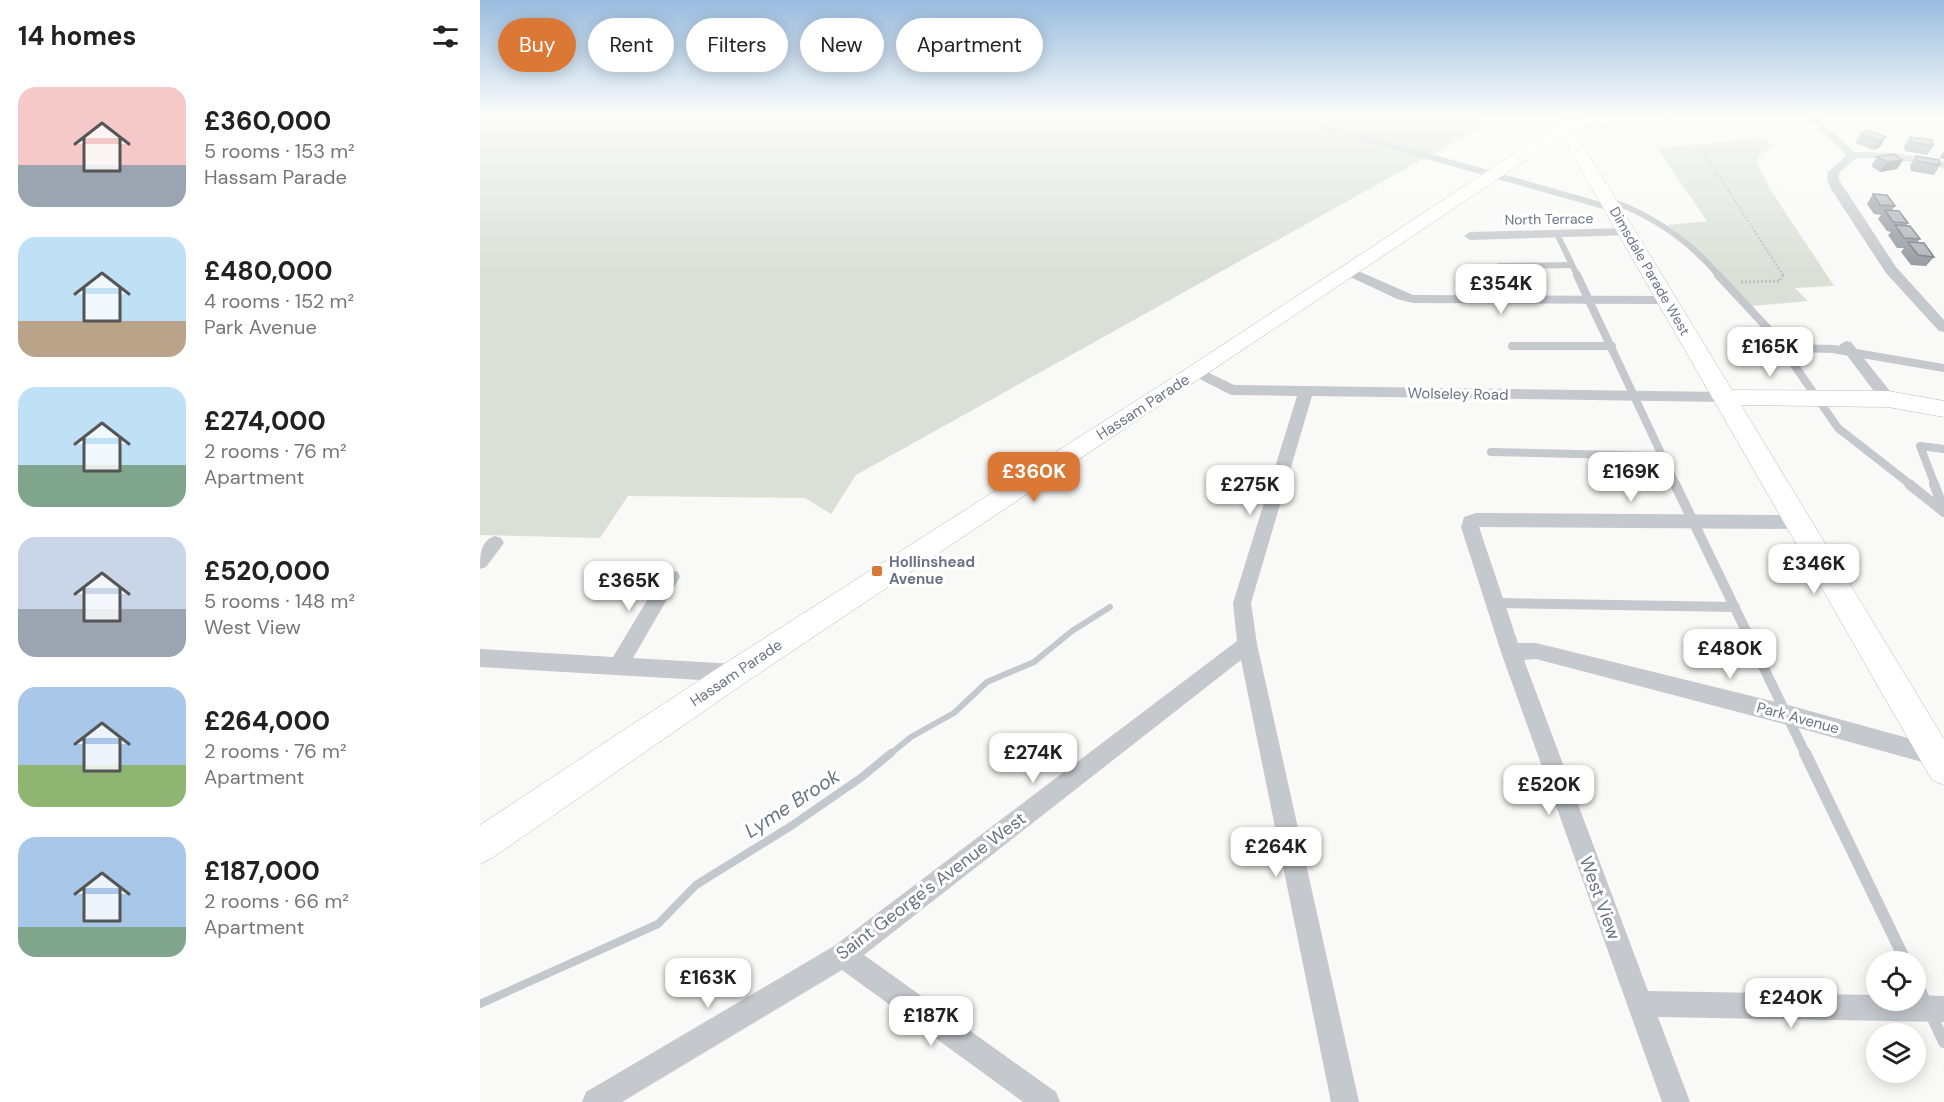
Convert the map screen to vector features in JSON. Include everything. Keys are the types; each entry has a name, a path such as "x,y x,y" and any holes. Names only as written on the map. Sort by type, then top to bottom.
{"street":[{"name":"Hassam Parade","path":"480,846 735,674 1349,272 1503,166"},
{"name":"Dimsdale Parade West","path":"1588,166 1941,761"},
{"path":"1840,166 1834,172 1833,180 1837,189 1891,270 1937,313 1944,328"},
{"name":"North Terrace","path":"1470,236 1628,232"},
{"path":"1349,272 1413,299 1667,300"},
{"path":"1848,349 1888,399"},
{"name":"Wolseley Road","path":"1197,372 1231,390 1633,396 1729,406"},
{"path":"1306,392 1242,603 1247,644 1345,1102"},
{"path":"1729,406 1798,411 1817,399 1888,399 1944,409"},
{"path":"1694,521 1798,522"},
{"name":"West View","path":"1676,1102 1511,652 1470,522 1694,521"},
{"path":"480,562 495,543"},
{"path":"618,666 671,577"},
{"name":"Saint George's Avenue West","path":"596,1102 843,955 1247,644"},
{"name":"Park Avenue","path":"1511,652 1536,651 1788,715 1941,761"},
{"path":"480,658 735,674"},
{"path":"843,955 1046,1102"},
{"path":"1639,1004 1936,1009"}],"lane":[{"path":"1464,166 1635,209 1656,221 1708,263 1772,333 1838,428 1944,511"},
{"path":"1557,234 1901,951"},
{"path":"1499,266 1572,265"},
{"path":"1512,346 1612,346"},
{"path":"1782,348 1848,349 1944,368"},
{"path":"1944,449 1920,446 1944,511"},
{"path":"1491,452 1663,456"},
{"path":"1494,603 1735,607"},
{"path":"1926,996 1936,1009 1944,1042"}],"path":[{"path":"1713,166 1783,275 1780,281 1769,283 1723,282"}],"shaded area":[{"path":"480,166 1409,166 856,475 831,514 805,498 628,496 600,538 480,535"},
{"path":"1670,166 1758,166 1770,189 1834,286 1795,288 1808,301 1752,306 1668,225 1707,221"}],"building":[{"path":"1873,194 1887,195 1895,206 1880,205"},
{"path":"1885,210 1899,211 1908,223 1893,222"},
{"path":"1895,225 1910,226 1920,239 1904,238"},
{"path":"1908,242 1924,243 1934,257 1918,255"}],"waterway":[{"name":"Lyme Brook","path":"889,755 911,737 954,713 987,682 1034,662 1072,631 1110,607"},
{"name":"Lyme Brook","path":"480,1004 658,924 696,885 791,826 862,777 891,753"}],"place":[{"name":"Hollinshead Avenue","path":"877,571"}]}
